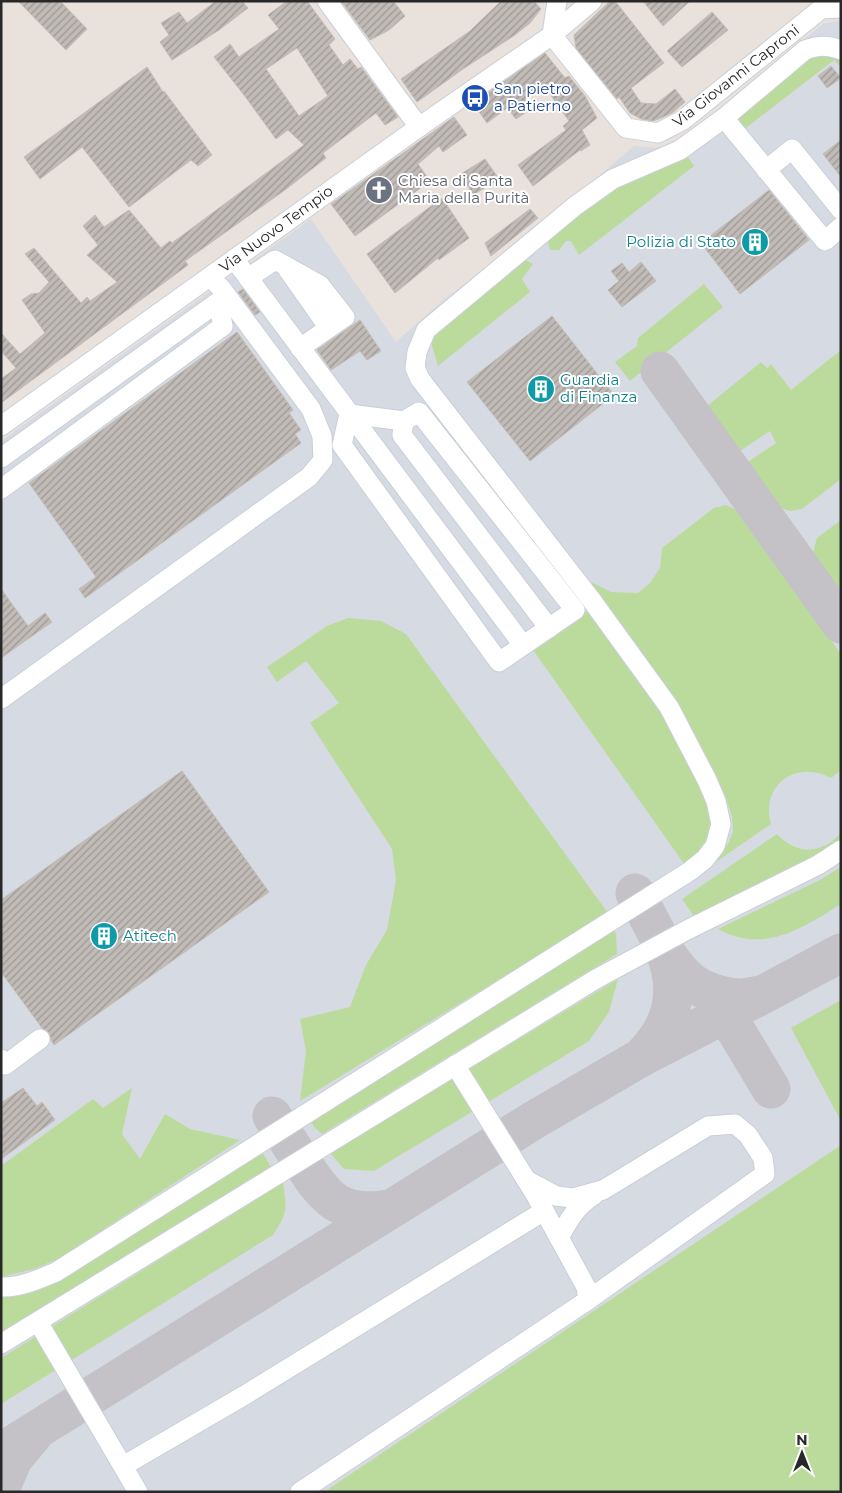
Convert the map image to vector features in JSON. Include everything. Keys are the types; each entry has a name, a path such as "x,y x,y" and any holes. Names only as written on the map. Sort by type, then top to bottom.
{"street":[{"path":"327,1 419,127"},
{"name":"Via Giovanni Caproni","path":"542,1 626,128 658,133 683,120 820,5 841,8"},
{"name":"Via Nuovo Tempio","path":"1,426 216,289 234,259 419,127 554,17 592,1"},
{"path":"1,1287 9,1288 33,1282 56,1272 690,871 705,859 715,846 721,824 716,801 669,707 590,598 420,379 415,368 417,352 426,330 575,206 613,179 680,150 724,118 805,50 818,46 830,46 841,50"},
{"path":"724,118 825,240 841,227"},
{"path":"766,170 792,149 841,210"},
{"path":"234,259 523,646"},
{"path":"248,278 274,260 285,266 329,328 300,348"},
{"path":"1,458 216,289"},
{"path":"1,489 223,326 216,289"},
{"path":"1,699 309,477 323,460 322,436 311,409 216,289"},
{"path":"419,412 575,610 499,662 342,445 350,414 404,421 419,412"},
{"path":"404,421 402,435 549,628"},
{"path":"1,1344 625,962 818,865 841,850"},
{"path":"1,1059 5,1065 40,1039"},
{"path":"455,1065 544,1211 586,1287 588,1300"},
{"path":"300,1492 588,1300 765,1174 763,1158 748,1135 735,1124 708,1126 584,1201 572,1215 559,1238"},
{"path":"525,1179 556,1196 573,1198 602,1190"},
{"path":"123,1466 245,1395 544,1211"},
{"path":"38,1322 138,1492"}],"shaded area":[{"path":"841,20 841,1492 1,1492 1,441 311,219 396,342 447,297 517,246 634,146 656,148 679,141 823,24"}],"green space":[{"path":"817,52 841,55 841,67 834,60 742,131 731,119"},
{"path":"686,154 694,166 579,255 571,241 566,241 559,250 550,250 547,236 618,184"},
{"path":"521,258 533,264 522,279 530,292 438,366 430,339"},
{"path":"704,284 723,307 630,381 615,362 637,346 638,338"},
{"path":"841,350 841,479 802,509 790,511 778,507 745,464 776,443 770,431 737,453 706,407 761,362 767,368 771,364 791,390"},
{"path":"726,505 739,511 841,654 841,770 831,778 818,773 805,772 794,774 784,779 776,787 771,798 769,810 771,824 716,862 729,842 733,831 732,816 722,788 681,711 591,582 611,592 638,593 650,583 660,568 662,548 714,508"},
{"path":"841,520 841,596 812,556 817,538"},
{"path":"589,610 658,707 691,766 711,813 714,835 706,848 685,865 533,650"},
{"path":"348,618 381,621 406,634 608,913 300,1101 306,1051 300,1019 350,1007 366,965 387,930 396,880 392,849 310,723 339,703 306,661 277,682 267,667 327,626"},
{"path":"841,833 841,839 816,855 694,916 682,899 777,834 793,846 809,850 825,845"},
{"path":"841,867 841,904 811,922 782,935 767,939 735,936 718,929 820,880"},
{"path":"613,928 616,934 617,954 322,1134 314,1127 310,1119"},
{"path":"618,979 609,1012 589,1041 374,1171 344,1169 330,1153"},
{"path":"841,1000 841,1121 791,1028"},
{"path":"132,1088 122,1134 140,1159 165,1114 190,1129 240,1140 60,1258 34,1269 1,1277 1,1166 93,1099 103,1108"},
{"path":"841,1145 841,1492 324,1492"},
{"path":"262,1152 271,1167 1,1335 1,1295 19,1295 51,1283"},
{"path":"283,1183 285,1199 284,1216 273,1235 1,1404 1,1358"}],"building":[{"path":"18,1 60,1 87,29 66,50"},
{"path":"216,1 242,1 248,8 219,30 172,60 160,42 169,35 161,23 179,12 187,23"},
{"path":"287,1 307,1 335,39 329,45 343,65 350,59 358,69 361,67 398,117 385,125 376,113 323,153 326,158 285,190 185,261 188,265 1,403 1,379 16,368 1,351 1,333 20,354 45,333 22,300 31,294 39,293 49,282 25,254 34,248 81,303 87,297 90,301 117,282 87,255 98,245 83,226 95,215 104,227 129,210 161,248 170,241 172,243 304,145 288,130 276,139 214,57 230,44 239,57 279,29 268,15","holes":["297,48 328,96 299,116 266,69"]},
{"path":"341,1 393,1 405,16 389,30 370,40"},
{"path":"501,1 534,1 541,9 530,23 515,35 417,102 401,79 470,31"},
{"path":"610,1 615,1 664,63 631,88 641,103 656,104 675,89 685,102 672,113 653,121 641,119 630,113 619,97 617,99 576,48 574,35"},
{"path":"643,1 690,1 663,26"},
{"path":"712,12 728,30 682,67 667,51"},
{"path":"545,53 565,78 569,76 585,96 597,118 582,130 590,145 580,150 533,186 518,165 566,130 563,126 569,121 543,84 525,99 531,109 516,119 507,108 487,123 473,103"},
{"path":"831,66 841,78 827,88 818,76"},
{"path":"147,67 163,92 212,155 198,166 191,160 129,207 82,147 40,179 24,157"},
{"path":"454,117 467,135 443,152 439,146 418,164 430,181 355,236 331,204"},
{"path":"841,140 841,177 823,154"},
{"path":"485,159 499,179 473,195 461,174"},
{"name":"Polizia di Stato","path":"769,190 809,240 740,294 701,243"},
{"path":"442,198 469,238 439,260 438,258 395,293 367,254"},
{"path":"530,209 538,218 491,256 485,243"},
{"path":"641,262 656,281 622,307 608,290 619,281 611,271 622,263 629,272"},
{"path":"243,289 260,312 255,315 238,292"},
{"name":"Guardia di Finanza","path":"552,316 614,395 530,461 467,382"},
{"path":"360,320 381,351 367,360 360,351 331,370 317,350"},
{"path":"237,332 293,410 289,413 301,430 295,434 301,443 85,598 79,589 96,577 29,483"},
{"path":"1,589 28,626 45,613 52,622 1,658"},
{"name":"Atitech","path":"182,771 269,892 54,1045 49,1033 42,1028 1,972 1,900"},
{"path":"23,1088 37,1106 42,1102 55,1120 1,1159 1,1103"}],"taxiway":[{"path":"660,371 841,624"},
{"path":"635,893 661,942 672,976 673,993 670,1011 663,1029 642,1057"},
{"path":"665,951 673,963 690,981 715,994 735,998 761,995"},
{"path":"1,1452 534,1120 642,1057 841,953"},
{"path":"726,1014 771,1089"},
{"path":"272,1116 327,1196 347,1208 372,1211 389,1209"},
{"path":"1,1487 13,1459 33,1435"}],"place":[{"name":"San pietro a Patierno","path":"475,98"},
{"name":"Chiesa di Santa Maria della Purità","path":"379,190"},
{"name":"Polizia di Stato","path":"755,242"},
{"name":"Guardia di Finanza","path":"541,389"},
{"name":"Atitech","path":"104,936"}]}
